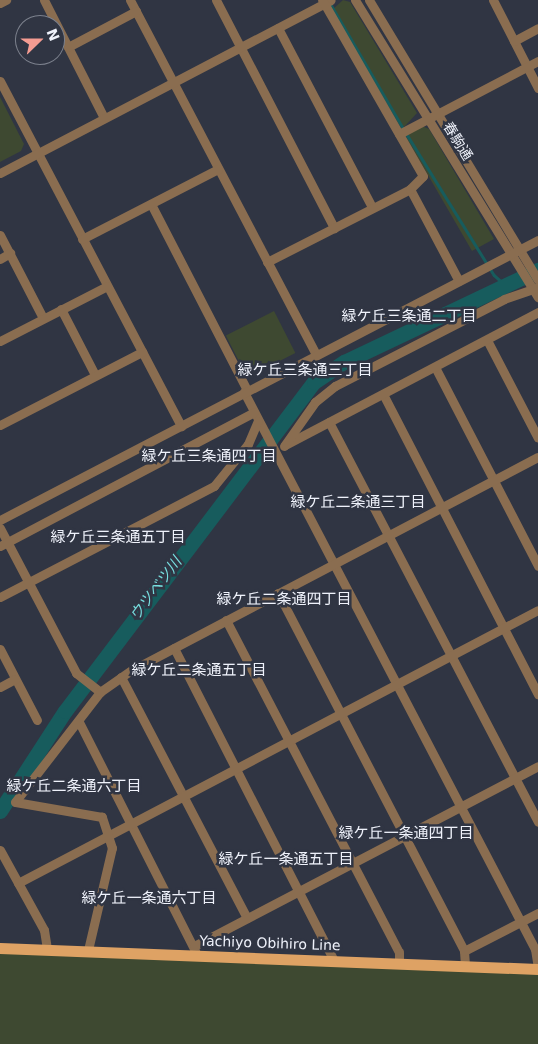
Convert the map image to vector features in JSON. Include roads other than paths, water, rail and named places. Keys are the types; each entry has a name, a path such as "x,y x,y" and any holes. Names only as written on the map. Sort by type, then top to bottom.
{"main road":[{"name":"Yachiyo Obihiro Line","path":"0,948 195,951 334,961 538,968"}],"street":[{"path":"0,3 6,0"},
{"path":"44,0 104,118"},
{"path":"130,0 316,355"},
{"path":"216,0 334,228"},
{"name":"春駒通","path":"355,0 538,297"},
{"name":"春駒通","path":"369,0 522,248 538,280"},
{"path":"493,0 538,88"},
{"path":"0,173 326,1 423,176 410,189 267,262"},
{"path":"68,47 136,11"},
{"path":"278,28 372,207"},
{"path":"514,41 538,28"},
{"path":"399,134 538,61"},
{"path":"0,80 181,426"},
{"path":"82,238 218,169"},
{"path":"410,189 458,281"},
{"path":"150,204 246,391 258,421 535,949 538,968"},
{"path":"0,234 43,318"},
{"path":"0,520 538,240"},
{"path":"0,259 10,253"},
{"path":"0,341 107,286"},
{"path":"284,446 315,402 335,386 532,286"},
{"path":"61,309 95,375"},
{"path":"274,450 538,312"},
{"path":"487,340 538,438"},
{"path":"0,425 142,352"},
{"path":"435,367 538,566"},
{"path":"383,394 538,694"},
{"path":"4,544 258,421"},
{"path":"0,597 214,486 248,444 258,421"},
{"path":"329,422 538,822"},
{"path":"88,950 112,848 102,817 16,802 78,722 98,691 226,620 538,457"},
{"path":"0,528 4,544 29,583 79,676 98,691"},
{"path":"278,593 342,712 464,951 465,966"},
{"path":"18,883 538,610"},
{"path":"226,620 399,952 399,964"},
{"path":"174,648 300,891 334,961"},
{"path":"0,649 37,720"},
{"path":"121,677 247,918"},
{"path":"0,687 15,679"},
{"path":"78,722 195,951 247,918 538,766"},
{"path":"0,850 44,930 46,949"},
{"path":"464,951 538,913"}],"waterway":[{"path":"330,3 403,128"},
{"path":"406,133 494,275 504,284"},
{"name":"ウツベツ川","path":"0,811 65,711 314,382 344,362 538,270"}],"district":[{"name":"緑ケ丘三条通二丁目","path":"409,317"},
{"name":"緑ケ丘三条通三丁目","path":"305,371"},
{"name":"緑ケ丘三条通四丁目","path":"209,457"},
{"name":"緑ケ丘二条通三丁目","path":"358,503"},
{"name":"緑ケ丘三条通五丁目","path":"118,538"},
{"name":"緑ケ丘二条通四丁目","path":"284,600"},
{"name":"緑ケ丘二条通五丁目","path":"199,671"},
{"name":"緑ケ丘二条通六丁目","path":"74,787"},
{"name":"緑ケ丘一条通四丁目","path":"406,834"},
{"name":"緑ケ丘一条通五丁目","path":"286,860"},
{"name":"緑ケ丘一条通六丁目","path":"149,899"}]}
